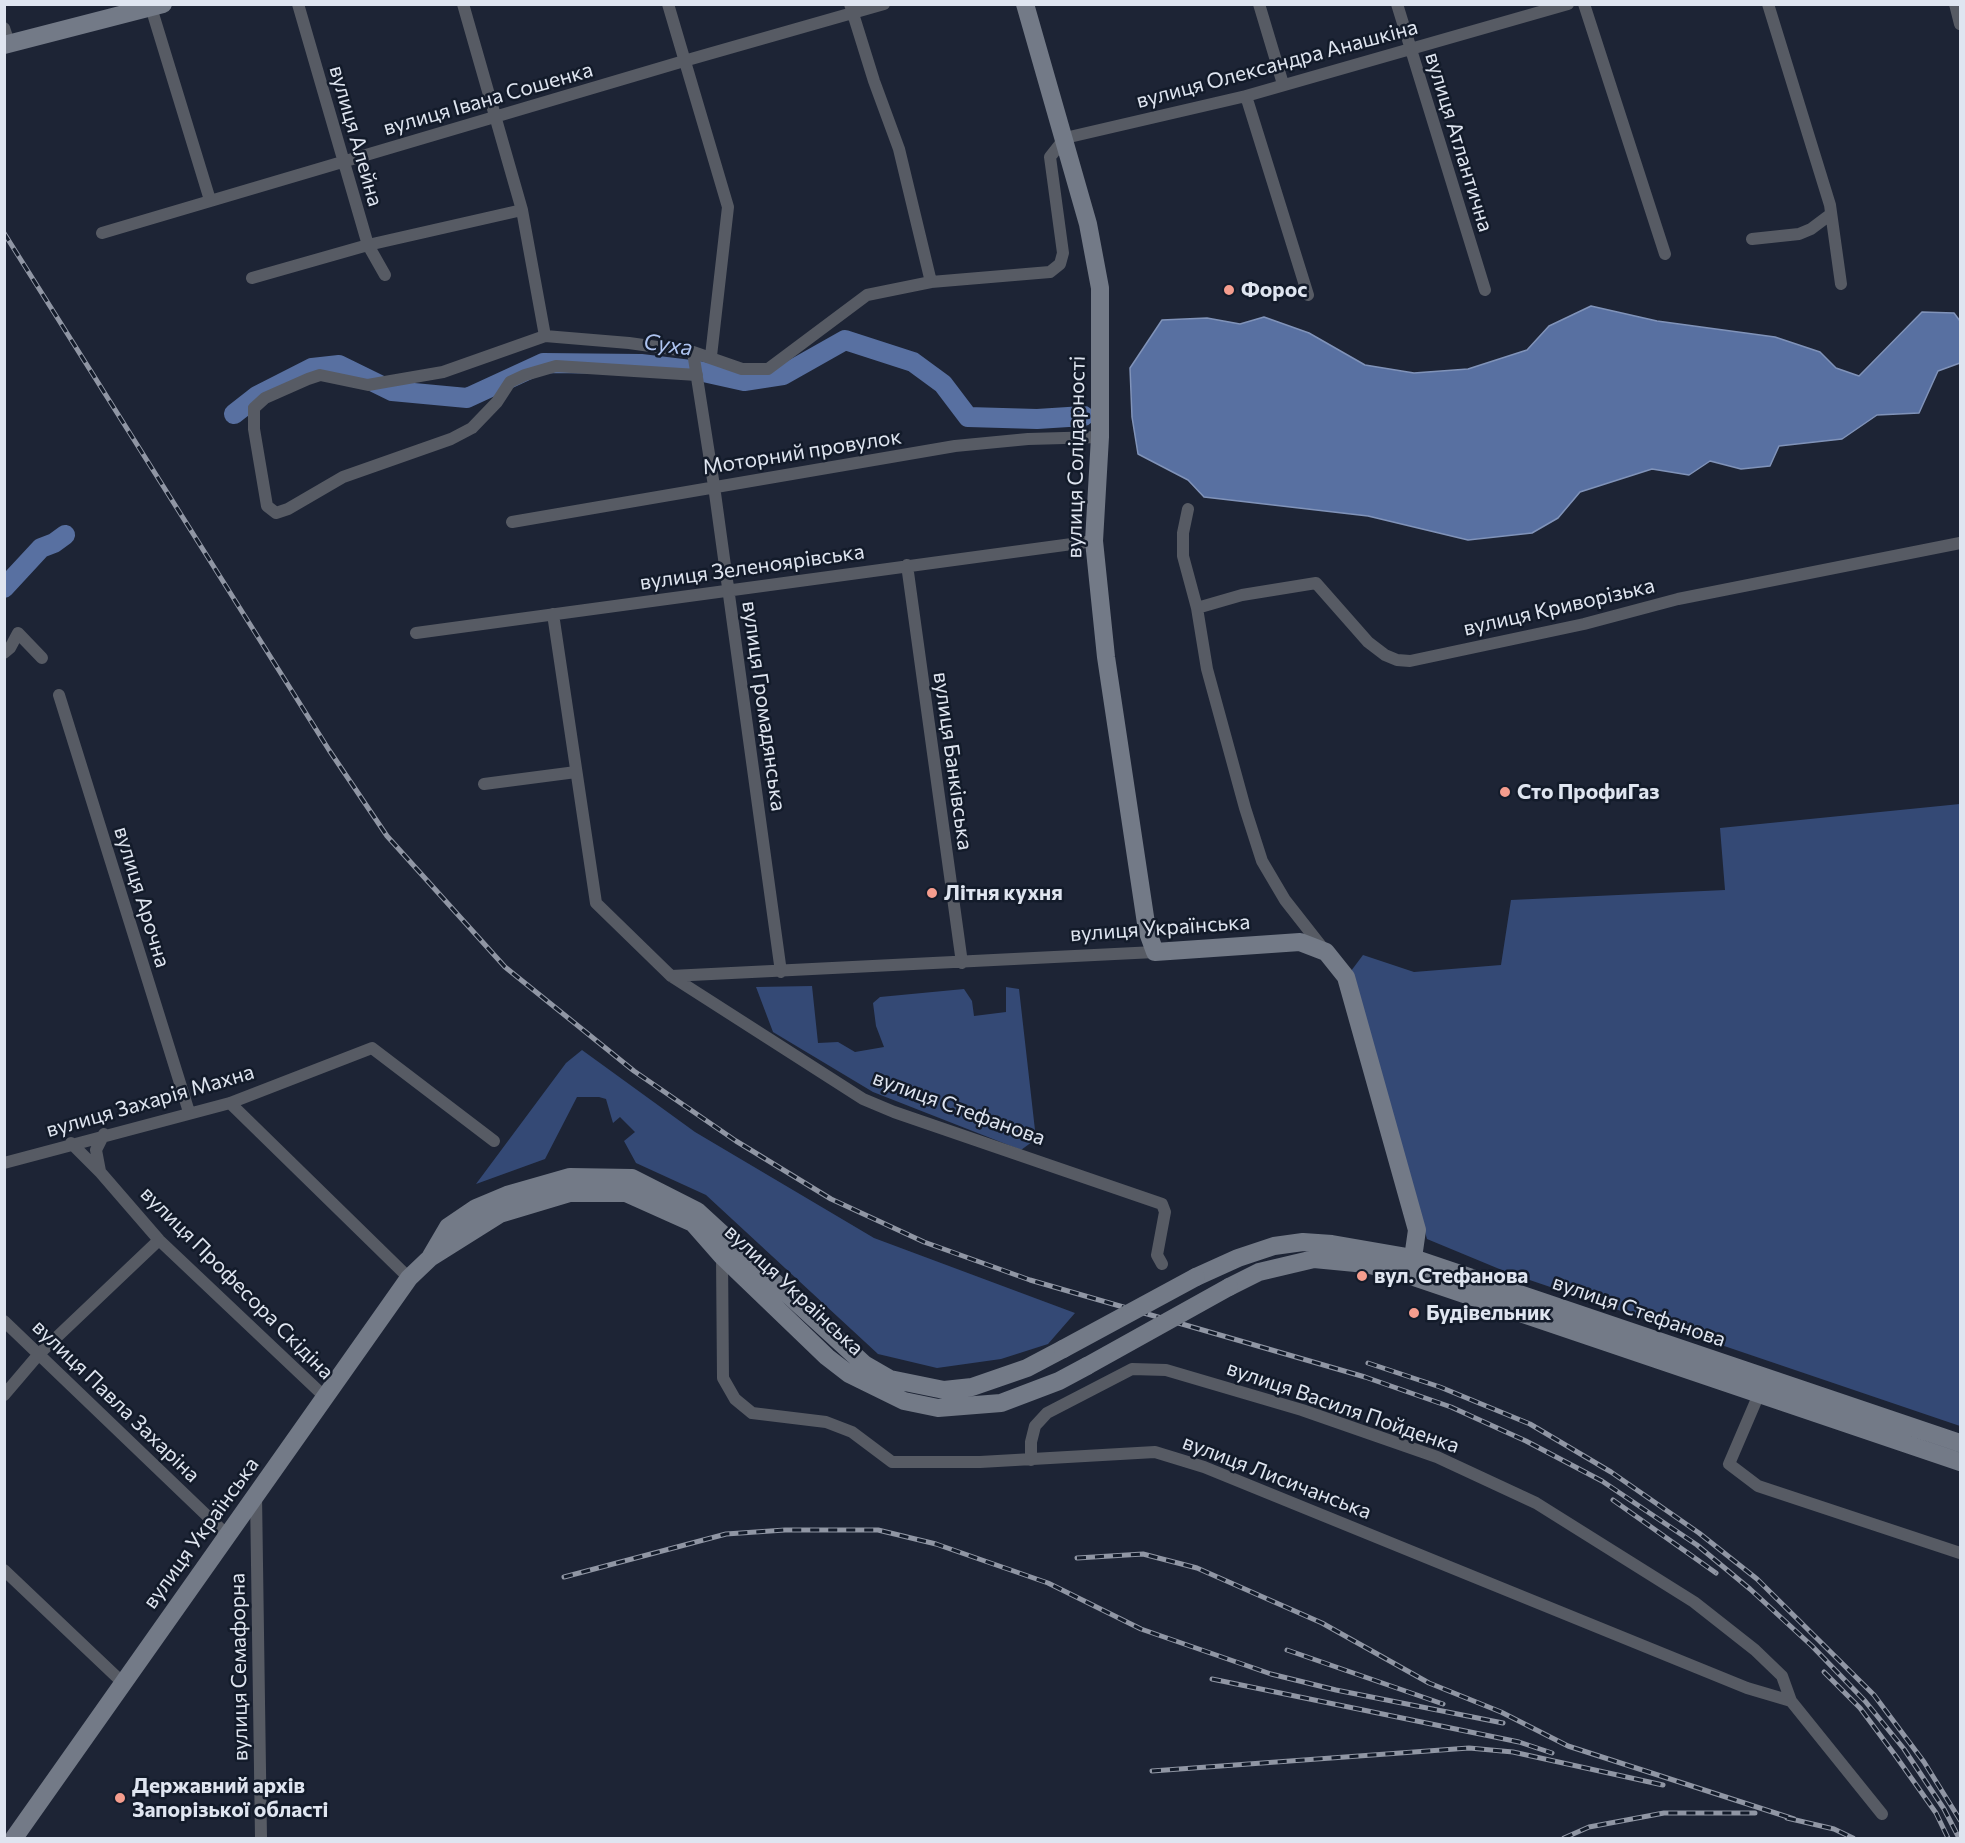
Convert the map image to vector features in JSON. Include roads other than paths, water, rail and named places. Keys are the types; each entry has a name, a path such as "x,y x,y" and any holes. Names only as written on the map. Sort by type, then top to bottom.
{"main road":[{"name":"вулиця Солідарності","path":"1025,4 1088,224 1100,288 1100,437 1094,541 1110,680 1147,930 1155,952"},
{"path":"6,39 155,6"},
{"name":"вулиця Українська","path":"1155,952 1300,942 1326,952"},
{"path":"1326,952 1346,977 1417,1230 1408,1265"},
{"name":"вулиця Українська","path":"430,1258 448,1227 476,1208 507,1195 570,1177 632,1178 697,1211 864,1364 890,1379 944,1390 972,1387 1026,1368 1196,1277"},
{"name":"вулиця Українська","path":"14,1836 409,1278 430,1258 500,1214 570,1193 626,1193 693,1223 722,1256 827,1357 849,1374 904,1401 938,1408 1001,1403 1059,1381 1229,1287"},
{"name":"вулиця Стефанова","path":"1196,1277 1238,1258 1274,1246 1303,1242 1332,1244 1408,1265 1960,1443"},
{"name":"вулиця Стефанова","path":"1229,1287 1259,1272 1314,1259 1408,1265 1760,1394 1960,1462"}],"street":[{"name":"вулиця Алейна","path":"298,4 368,245 385,275"},
{"path":"463,4 522,210 545,336"},
{"path":"668,4 729,207 711,356"},
{"name":"вулиця Івана Сошенка","path":"102,232 495,118 851,9 884,4"},
{"path":"1259,4 1283,84"},
{"name":"вулиця Атлантична","path":"1397,4 1485,290"},
{"name":"вулиця Олександра Анашкіна","path":"1065,138 1246,96 1568,4"},
{"path":"1584,4 1665,254"},
{"path":"1768,4 1831,214 1841,284"},
{"path":"1955,4 1960,24"},
{"path":"155,6 210,200"},
{"path":"851,9 899,149 931,282"},
{"path":"1246,96 1308,295"},
{"path":"697,375 556,366 525,375 510,382 497,402 472,428 409,455 343,477 288,509 276,513 270,511 267,506 254,408 265,398 320,375 368,385 443,372 545,336 629,343 693,355 711,356 742,369 768,369 867,295 931,282 1050,272 1060,264 1064,253 1050,157 1065,138"},
{"path":"252,278 368,245 522,210"},
{"path":"1752,239 1799,234 1811,229 1831,214"},
{"name":"вулиця Громадянська","path":"693,355 729,590 781,972"},
{"name":"Моторний провулок","path":"512,522 955,446 1028,439 1100,437"},
{"path":"1188,509 1183,533 1184,556 1197,608 1207,669 1262,861 1285,900 1326,952"},
{"name":"вулиця Зеленоярівська","path":"416,633 1094,541"},
{"name":"вулиця Криворізька","path":"1197,608 1242,595 1316,583 1368,642 1385,655 1397,660 1410,661 1584,624 1678,599 1960,543"},
{"name":"вулиця Банківська","path":"907,565 962,963"},
{"path":"553,614 596,903 671,976"},
{"path":"4,652 10,648 18,633 42,658"},
{"name":"вулиця Арочна","path":"59,695 189,1112"},
{"path":"484,784 576,772"},
{"name":"вулиця Українська","path":"671,976 1155,952"},
{"name":"вулиця Стефанова","path":"671,976 864,1098 894,1112 1162,1204 1164,1212 1157,1255 1162,1264"},
{"name":"вулиця Захарія Махна","path":"4,1163 104,1134 230,1103 372,1048 494,1141"},
{"path":"230,1103 409,1278"},
{"path":"101,1173 96,1150 104,1134"},
{"name":"вулиця Професора Скідіна","path":"71,1143 101,1173 159,1240 325,1397"},
{"path":"4,1395 39,1354 159,1240"},
{"name":"вулиця Лисичанська","path":"722,1256 723,1378 735,1399 752,1413 826,1422 852,1432 892,1462 1031,1460 1155,1452 1204,1467 1747,1688 1791,1701"},
{"name":"вулиця Павла Захаріна","path":"4,1321 226,1534"},
{"name":"вулиця Василя Пойденка","path":"1031,1460 1031,1442 1035,1426 1047,1413 1132,1370 1166,1370 1302,1410 1437,1456 1536,1503 1694,1602 1755,1650 1782,1676 1791,1701"},
{"path":"1760,1394 1729,1464 1758,1486 1960,1553"},
{"name":"вулиця Семафорна","path":"256,1494 261,1839"},
{"path":"4,1570 122,1682"},
{"path":"1791,1701 1882,1814"}],"waterway":[{"name":"Суха","path":"234,414 257,396 312,368 339,365 392,391 467,398 543,363 641,364 699,371 744,381 783,375 845,340 913,362 943,384 968,417 1037,419 1084,416"},
{"name":"Суха","path":"4,588 41,548 65,535"}],"railway":[{"path":"4,233 329,750 387,836 505,967 634,1071 736,1141 831,1199 924,1242 1030,1280 1365,1377 1451,1407 1526,1441 1602,1481 1697,1545 1750,1589 1812,1646 1865,1701 1904,1749 1944,1809 1959,1838"},
{"path":"1368,1363 1440,1387 1530,1424 1611,1472 1699,1533 1757,1579 1874,1695 1924,1762 1960,1820"},
{"path":"1613,1500 1716,1573"},
{"path":"564,1577 726,1534 785,1530 878,1530 936,1544 1048,1583 1141,1629 1271,1674 1336,1690 1503,1723"},
{"path":"1077,1558 1143,1554 1197,1568 1322,1623 1429,1683 1501,1712 1568,1746 1794,1819"},
{"path":"1287,1650 1443,1704"},
{"path":"1824,1672 1860,1708 1936,1813 1948,1838"},
{"path":"1212,1679 1519,1742 1552,1753"},
{"path":"1152,1771 1469,1748 1513,1752 1663,1785"},
{"path":"1564,1838 1589,1827 1664,1813 1755,1813"},
{"path":"1787,1818 1834,1829 1853,1838"}],"place":[{"name":"Форос","path":"1229,290"},
{"name":"Сто ПрофиГаз","path":"1505,792"},
{"name":"Літня кухня","path":"932,893"},
{"name":"вул. Стефанова","path":"1362,1276"},
{"name":"Будівельник","path":"1414,1313"},
{"name":"Державний архів Запорізької області","path":"120,1798"}]}
